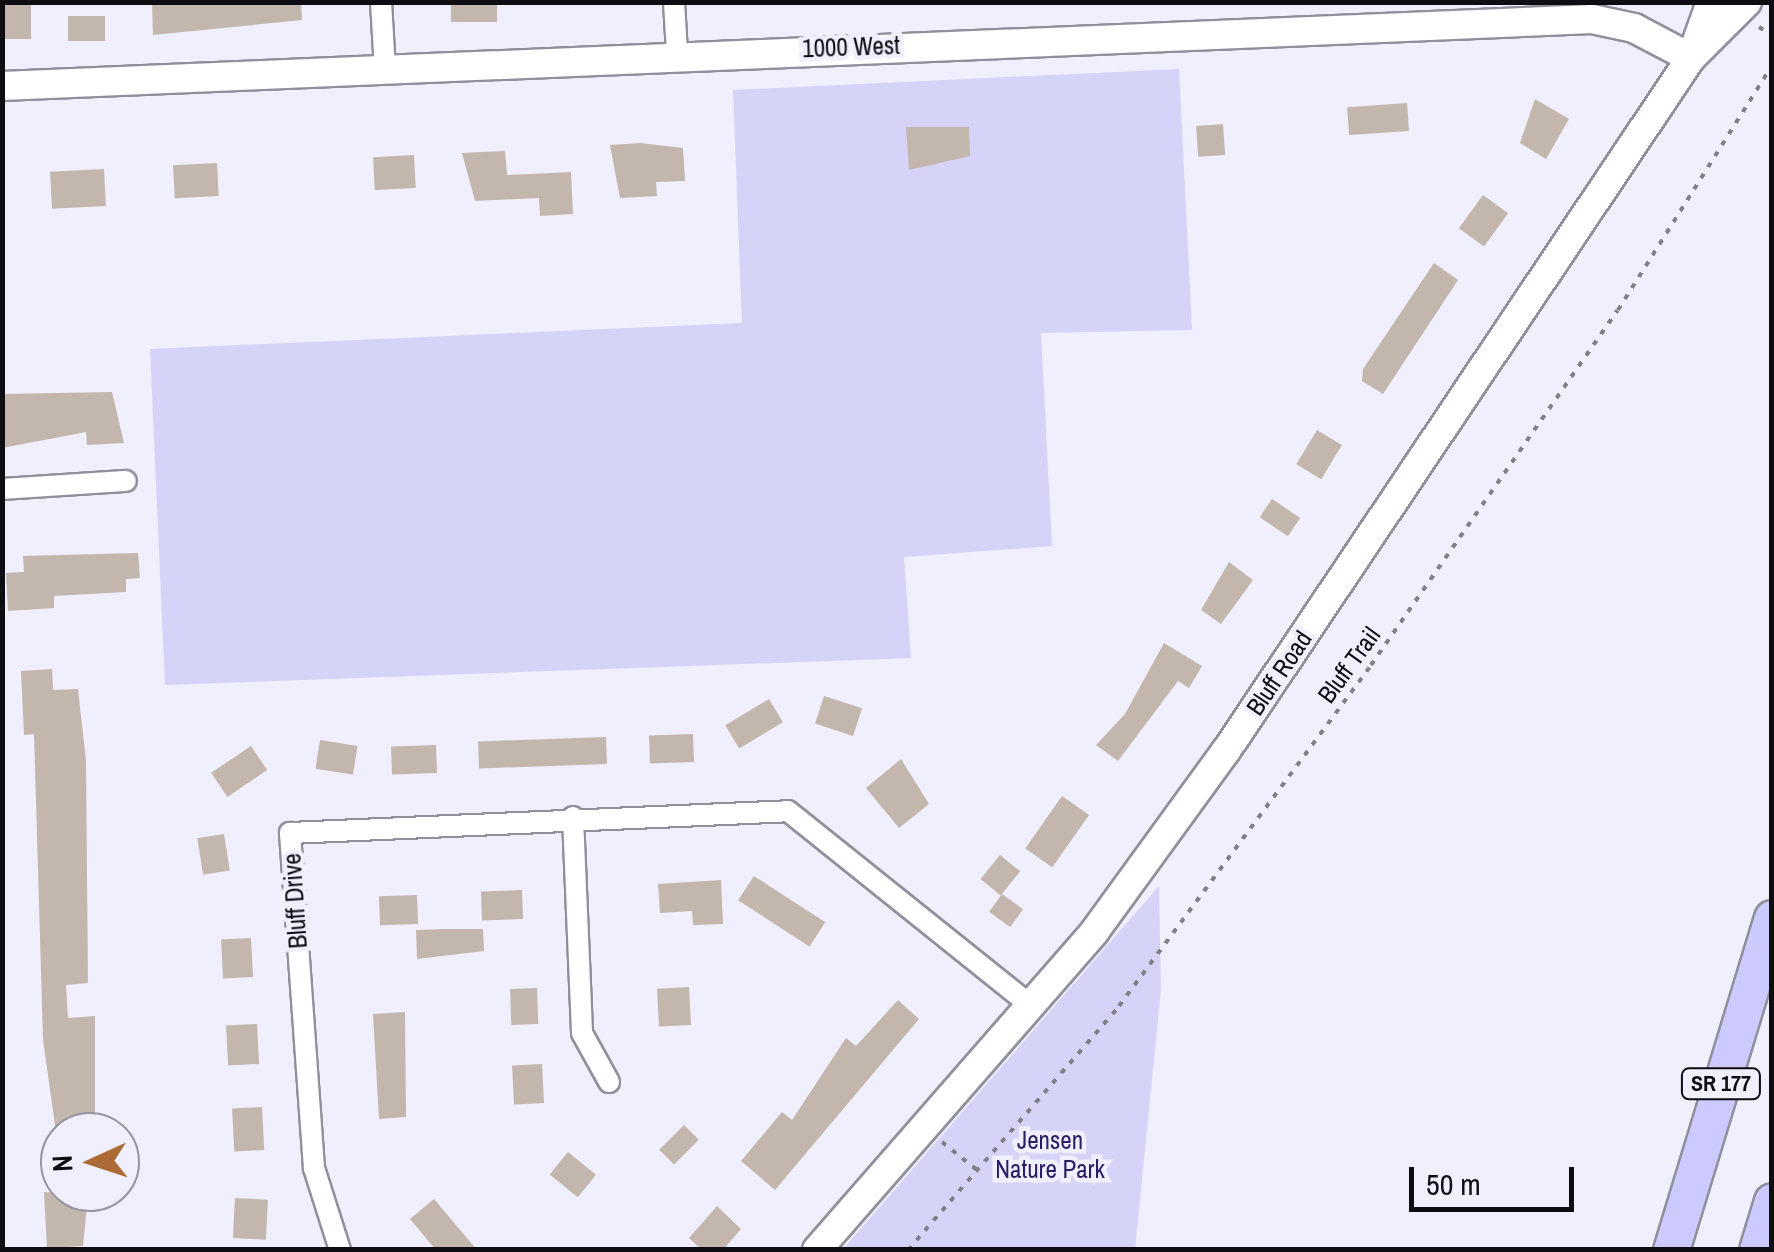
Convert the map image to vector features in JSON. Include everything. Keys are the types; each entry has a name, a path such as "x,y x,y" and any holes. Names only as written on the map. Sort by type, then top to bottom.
{"highway":[{"name":"SR 177","path":"1671,1250 1772,918"},
{"path":"1757,1250 1772,1201"}],"main road":[{"name":"Bluff Road","path":"1691,58 1711,2"},
{"name":"Bluff Road","path":"818,1250 1030,1006 1226,751 1691,58 1747,2"},
{"name":"1000 West","path":"2,86 676,54 1592,19 1634,28 1691,58"}],"street":[{"path":"381,2 385,69"},
{"path":"674,2 676,54"},
{"path":"2,489 126,481"},
{"name":"Bluff Drive","path":"340,1250 314,1168 290,833 573,818 788,812 1030,1006"},
{"path":"573,818 582,1033 609,1082"}],"path":[{"name":"Bluff Trail","path":"908,1250 1119,1006 1371,665 1618,310 1772,65"},
{"path":"924,1127 978,1170"}],"green space":[{"path":"1179,69 1192,330 1041,333 1052,546 904,557 911,658 165,685 150,349 742,323 733,90"},
{"name":"Jensen Nature Park","path":"1159,886 1161,989 1135,1249 843,1249"}],"building":[{"path":"5,2 31,2 31,39 5,39"},
{"path":"152,2 301,2 302,20 153,35"},
{"path":"451,2 497,2 497,22 451,22"},
{"path":"68,16 105,16 105,41 68,41"},
{"path":"1535,99 1569,119 1546,159 1520,143"},
{"path":"1407,103 1409,131 1349,135 1347,107"},
{"path":"1223,124 1225,155 1198,157 1196,126"},
{"path":"906,127 969,127 970,156 909,170"},
{"path":"640,143 683,148 685,181 656,182 657,196 620,198 610,145"},
{"path":"505,151 507,175 571,172 573,214 540,216 539,198 475,201 462,153"},
{"path":"414,155 416,188 375,190 373,157"},
{"path":"217,163 219,196 175,198 173,165"},
{"path":"104,169 106,206 52,209 50,172"},
{"path":"1483,195 1508,213 1484,246 1459,228"},
{"path":"1434,263 1458,280 1383,394 1362,381 1363,369"},
{"path":"112,392 124,443 87,445 86,432 2,448 2,394"},
{"path":"1317,430 1342,445 1321,479 1296,464"},
{"path":"1272,499 1300,518 1288,536 1260,517"},
{"path":"138,553 140,578 126,579 126,592 54,596 54,608 8,611 6,573 24,572 23,556"},
{"path":"1229,562 1253,580 1221,624 1201,610"},
{"path":"1164,643 1202,666 1189,688 1178,681 1118,761 1096,745 1125,714"},
{"path":"52,669 53,690 78,689 86,761 88,983 66,985 68,1018 95,1016 95,1112 53,1112 43,1040 34,734 24,735 21,671"},
{"path":"824,696 862,708 853,736 815,724"},
{"path":"769,699 783,722 739,748 725,725"},
{"path":"693,734 694,762 650,764 649,736"},
{"path":"606,737 607,764 479,768 478,741"},
{"path":"320,740 358,746 353,775 315,769"},
{"path":"436,745 437,773 392,775 391,747"},
{"path":"251,746 267,770 227,797 211,773"},
{"path":"901,759 929,804 899,828 866,788"},
{"path":"1062,796 1089,815 1052,867 1025,848"},
{"path":"224,834 230,871 203,875 197,838"},
{"path":"1000,855 1020,871 1001,895 980,879"},
{"path":"754,876 825,922 809,947 738,900"},
{"path":"721,880 723,924 693,925 692,911 660,913 658,884"},
{"path":"522,890 523,919 482,920 481,891"},
{"path":"1002,894 1023,909 1010,927 989,912"},
{"path":"417,895 418,924 380,925 379,896"},
{"path":"483,929 484,951 417,959 416,930"},
{"path":"251,938 253,977 223,979 221,940"},
{"path":"689,987 691,1025 659,1027 657,989"},
{"path":"537,988 538,1024 511,1025 510,989"},
{"path":"898,1000 919,1019 775,1190 741,1161 782,1112 792,1120 846,1038 856,1046"},
{"path":"405,1012 406,1117 379,1119 373,1014"},
{"path":"257,1024 259,1064 228,1066 226,1026"},
{"path":"542,1064 544,1103 514,1105 512,1066"},
{"path":"262,1107 264,1150 234,1152 232,1109"},
{"path":"684,1125 699,1140 674,1165 659,1150"},
{"path":"568,1152 596,1175 578,1197 550,1175"},
{"path":"235,1198 268,1200 266,1240 233,1238"},
{"path":"434,1199 477,1250 436,1250 410,1219"},
{"path":"717,1206 741,1229 723,1250 702,1250 689,1238"},
{"path":"45,1212 86,1212 83,1246 47,1248"}]}
